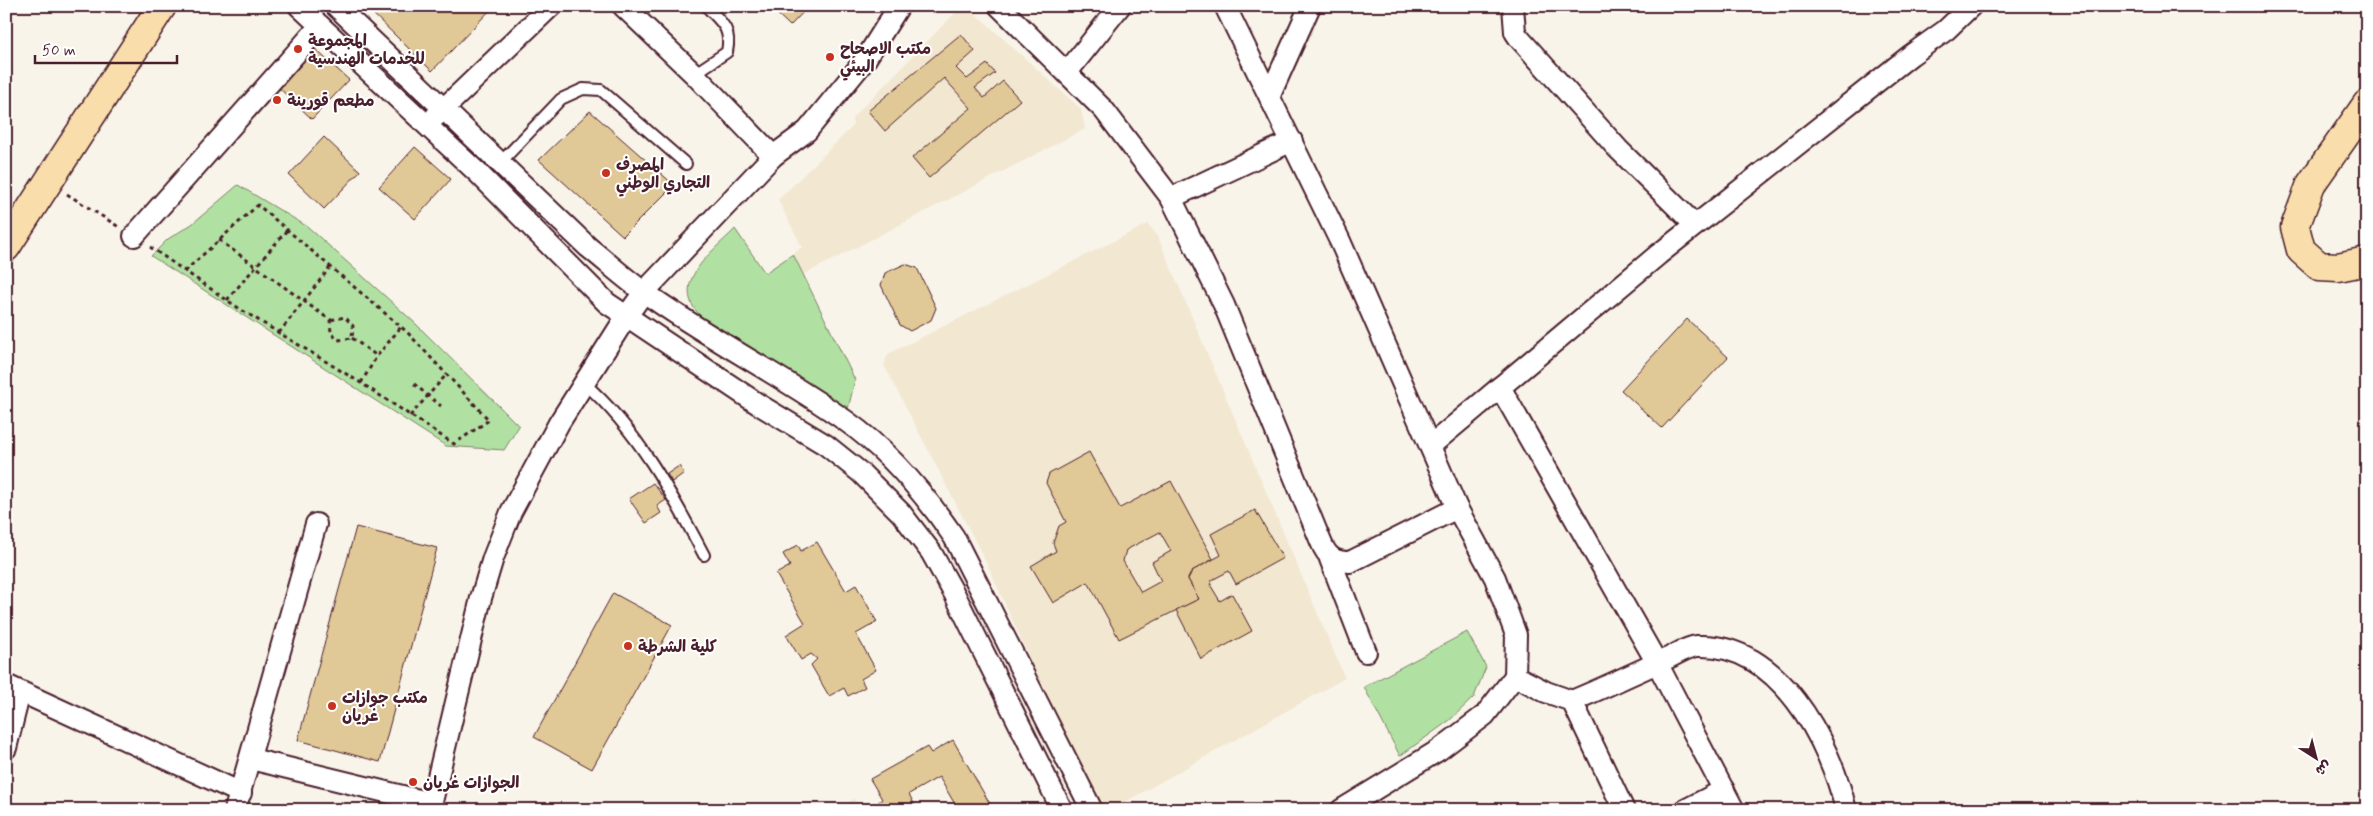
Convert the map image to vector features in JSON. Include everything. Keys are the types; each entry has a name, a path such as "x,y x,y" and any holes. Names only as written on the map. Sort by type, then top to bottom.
{"main road":[{"path":"6,246 162,6"},
{"path":"2367,104 2311,184 2295,227 2301,250 2319,266 2338,267 2367,261"}],"street":[{"path":"300,6 507,202 607,303 758,404 826,445 861,473 907,520 931,552 955,595 1062,810"},
{"path":"336,6 588,247 644,292 847,421 897,464 927,496 954,537 1092,810"},
{"path":"427,127 443,109 551,6"},
{"path":"623,6 694,74 774,156"},
{"path":"251,759 431,807 481,598 493,558 511,512 534,466 584,383 644,292 774,156 806,131 865,60 899,6"},
{"path":"999,6 1068,72 1104,110 1171,198 1224,306 1324,551 1330,558 1366,652"},
{"path":"1068,72 1120,6"},
{"path":"1225,6 1340,241 1458,508 1495,578 1516,635 1516,676 1485,715 1368,802 1341,810"},
{"path":"1270,95 1310,6"},
{"path":"1513,6 1515,32 1618,149 1695,225"},
{"path":"1430,446 1695,225 1911,55 1946,30 1971,6"},
{"path":"134,236 320,26"},
{"path":"1171,198 1292,141"},
{"path":"1500,387 1657,663 1734,810"},
{"path":"1330,558 1340,562 1350,562 1458,508"},
{"path":"6,748 13,688 238,801 316,524"},
{"path":"955,595 978,582"},
{"path":"1516,676 1546,692 1572,701 1695,646 1729,649 1766,668 1788,691 1812,724 1846,810"},
{"path":"1572,701 1624,810"},
{"path":"1685,810 1724,790"}],"lane":[{"path":"694,74 727,52 730,40 725,25 706,6"},
{"path":"500,163 561,99 583,89 601,90 686,164"},
{"path":"584,383 602,399 661,477 704,555"}],"path":[{"path":"48,182 134,236 227,300 361,383 454,444 489,420 401,327 258,205 185,270"},
{"path":"227,300 288,229"},
{"path":"219,240 330,320 345,317 354,326 352,338"},
{"path":"279,333 331,266"},
{"path":"330,320 331,333 338,340 352,338 377,356"},
{"path":"361,383 377,356 401,327"},
{"path":"410,416 446,375"},
{"path":"414,384 441,406"}],"shaded area":[{"path":"962,6 967,6 1081,109 1085,129 803,275 793,254 802,247 778,200 853,126 852,118"},
{"path":"1148,224 1158,237 1345,678 1111,810 1098,810 987,564 884,365 888,354"},
{"path":"854,799 860,810 835,810"}],"green space":[{"path":"238,185 308,227 415,323 519,426 504,450 446,446 151,256 168,239 192,224"},
{"path":"735,229 765,273 793,254 855,380 848,409 844,412 710,326 694,308 690,297 690,285 694,275 700,264"},
{"path":"1467,632 1486,667 1474,697 1450,720 1400,756 1364,687"}],"building":[{"path":"365,6 432,6 435,10 438,6 494,6 432,71"},
{"path":"769,6 809,6 790,26"},
{"path":"961,34 975,51 956,68 967,79 987,64 995,73 975,88 984,98 1003,81 1020,100 929,178 912,158 971,108 944,78 885,131 868,111"},
{"path":"314,48 349,80 312,119 278,87"},
{"name":"المصرف التجاري الوطني","path":"590,111 674,185 623,236 539,160"},
{"path":"324,137 360,171 324,209 289,175"},
{"path":"415,147 451,179 415,219 379,187"},
{"path":"905,264 917,268 936,308 931,320 910,331 900,325 881,285 885,273"},
{"path":"1687,319 1728,357 1662,428 1621,390"},
{"path":"1089,452 1120,508 1171,481 1213,559 1192,571 1188,579 1199,599 1119,639 1088,582 1053,603 1031,566 1056,551 1053,543 1059,526 1066,522 1046,483 1049,474","holes":["1160,532 1171,551 1152,562 1161,581 1141,592 1123,561 1126,550"]},
{"path":"679,466 684,473 672,482 667,474"},
{"path":"653,483 666,500 657,506 661,513 646,523 629,499"},
{"path":"1255,510 1283,558 1236,584 1229,571 1212,580 1211,586 1220,601 1232,594 1252,631 1201,659 1176,610 1199,599 1188,579 1192,571 1221,555 1211,534"},
{"path":"356,527 437,548 380,762 298,740"},
{"path":"817,542 846,591 856,585 877,622 856,634 876,670 861,679 865,687 848,696 844,688 829,696 811,665 817,659 811,654 801,660 786,635 805,623 776,574 790,566 783,554 798,545 801,551"},
{"path":"613,593 672,625 592,769 534,737"},
{"path":"953,740 993,809 950,810 956,806 939,777 909,794 917,810 878,810 875,805 882,799 870,779 927,747 931,753"}],"place":[{"name":"المجموعة للخدمات الهندسية","path":"298,49"},
{"name":"مكتب الاصحاح البيئي","path":"830,57"},
{"name":"مطعم قورينة","path":"277,100"},
{"name":"المصرف التجاري الوطني","path":"606,173"},
{"name":"كلية الشرطة","path":"628,646"},
{"name":"مكتب جوازات غريان","path":"332,706"},
{"name":"الجوازات غريان","path":"413,782"}]}
